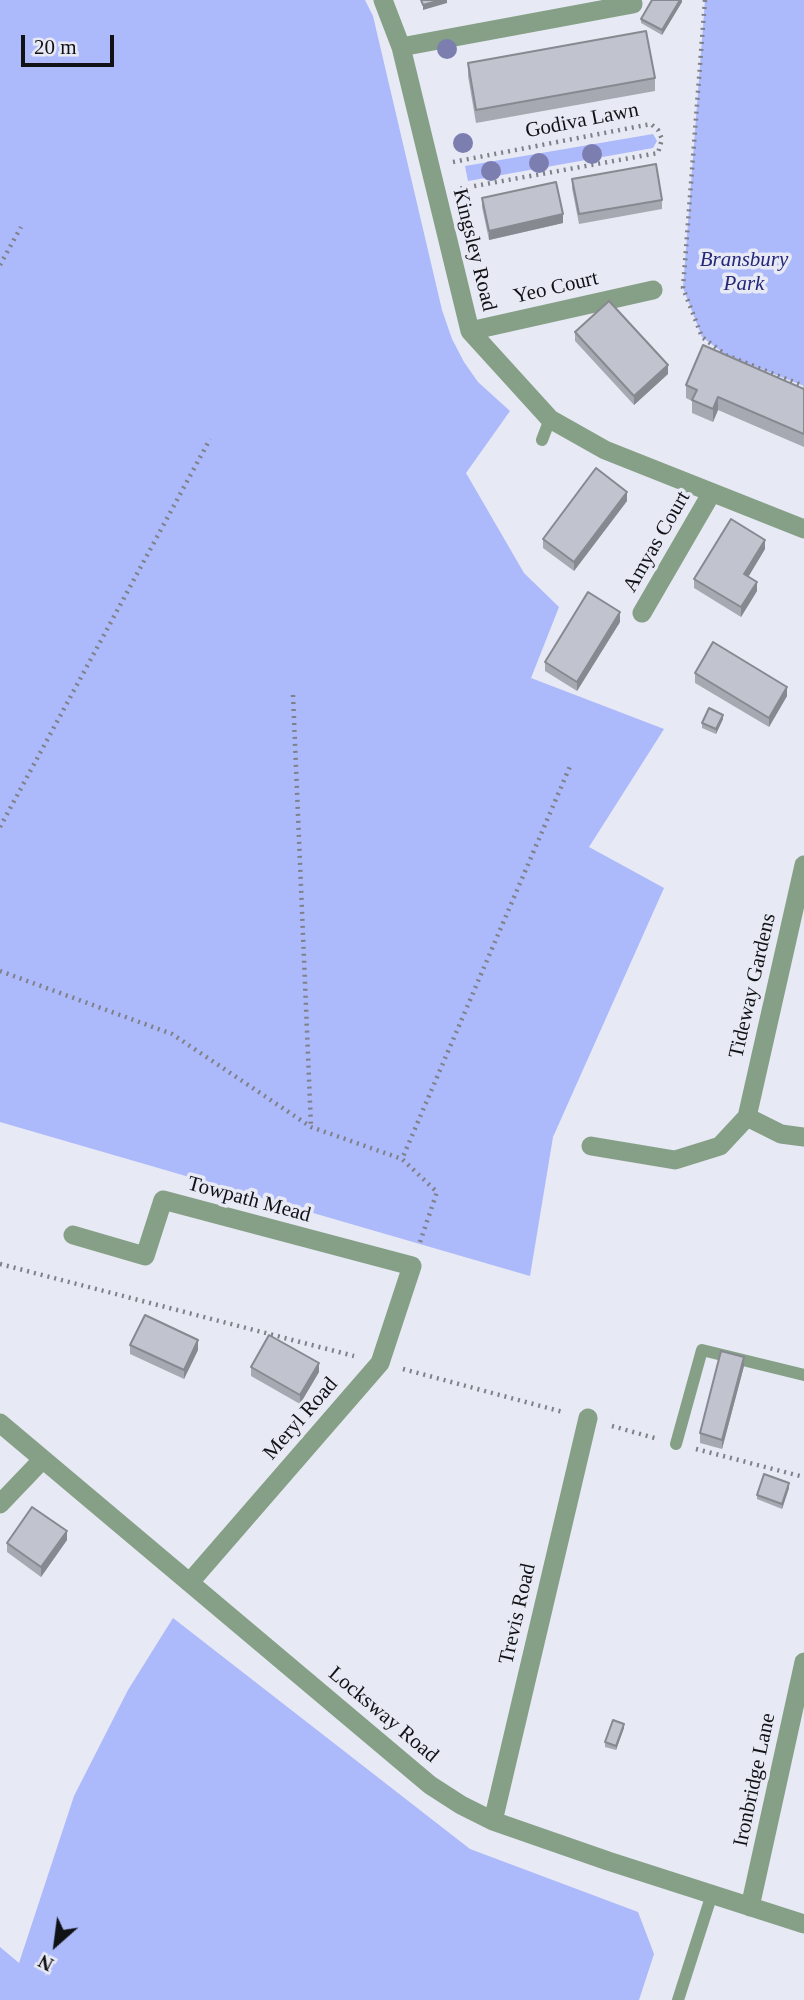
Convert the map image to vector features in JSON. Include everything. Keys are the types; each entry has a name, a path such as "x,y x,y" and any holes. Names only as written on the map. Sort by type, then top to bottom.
{"street":[{"name":"Kingsley Road","path":"383,0 401,47 470,331 550,419 605,450 804,529"},
{"path":"401,47 633,4"},
{"name":"Yeo Court","path":"470,331 653,290"},
{"name":"Amyas Court","path":"642,613 711,494"},
{"name":"Tideway Gardens","path":"747,1117 804,865"},
{"path":"591,1146 675,1160 720,1146 747,1117 781,1134 804,1137"},
{"name":"Towpath Mead","path":"73,1235 145,1256 163,1200 412,1266"},
{"name":"Meryl Road","path":"190,1582 380,1363 412,1266"},
{"name":"Trevis Road","path":"493,1821 588,1418"},
{"name":"Locksway Road","path":"0,1423 430,1785 461,1805 493,1821 804,1924"},
{"path":"0,1504 43,1459"},
{"name":"Ironbridge Lane","path":"750,1907 804,1662"}],"lane":[{"path":"542,440 550,419"},
{"path":"676,1444 702,1350 804,1375"},
{"path":"678,2000 712,1894"}],"path":[{"path":"705,0 683,288 702,337 726,355 804,386"},
{"name":"Godiva Lawn","path":"430,166 651,124 662,139 658,153 437,193"},
{"path":"0,265 21,227"},
{"path":"0,827 210,439"},
{"path":"293,695 311,1127"},
{"path":"402,1159 572,764"},
{"path":"0,971 172,1034 311,1127 402,1159 437,1192 412,1266"}],"green space":[{"path":"0,0 365,0 373,16 442,310 452,339 478,382 510,411 466,473 524,573 559,607 531,678 664,729 589,847 664,888 553,1137 530,1276 0,1122"},
{"name":"Bransbury Park","path":"705,0 804,0 804,386 726,355 702,337 683,288"},
{"path":"653,134 657,141 653,148 468,181 465,166"},
{"path":"173,1618 470,1849 638,1912 654,1954 639,2000 0,2000 0,1947 19,1963 74,1796 128,1690"}],"building":[{"path":"421,0 441,0 423,5"},
{"path":"652,0 680,0 662,30 641,19"},
{"path":"646,31 655,78 476,110 468,63"},
{"path":"656,164 662,200 579,214 572,179"},
{"path":"556,182 563,214 489,231 482,198"},
{"path":"609,301 668,365 634,396 575,332"},
{"path":"703,345 804,389 804,434 718,397 713,409 692,400 697,390 686,385"},
{"path":"596,468 627,492 574,562 543,539"},
{"path":"731,519 765,540 744,574 757,582 741,607 694,579"},
{"path":"588,592 620,612 577,682 545,662"},
{"path":"713,642 787,687 769,718 695,673"},
{"path":"709,708 723,715 716,729 702,723"},
{"path":"145,1315 198,1340 184,1370 130,1345"},
{"path":"269,1335 319,1363 300,1395 251,1367"},
{"path":"721,1351 744,1357 722,1440 700,1433"},
{"path":"764,1474 789,1483 782,1504 757,1495"},
{"path":"32,1507 67,1531 41,1567 7,1543"},
{"path":"613,1720 624,1724 616,1746 605,1742"}]}
